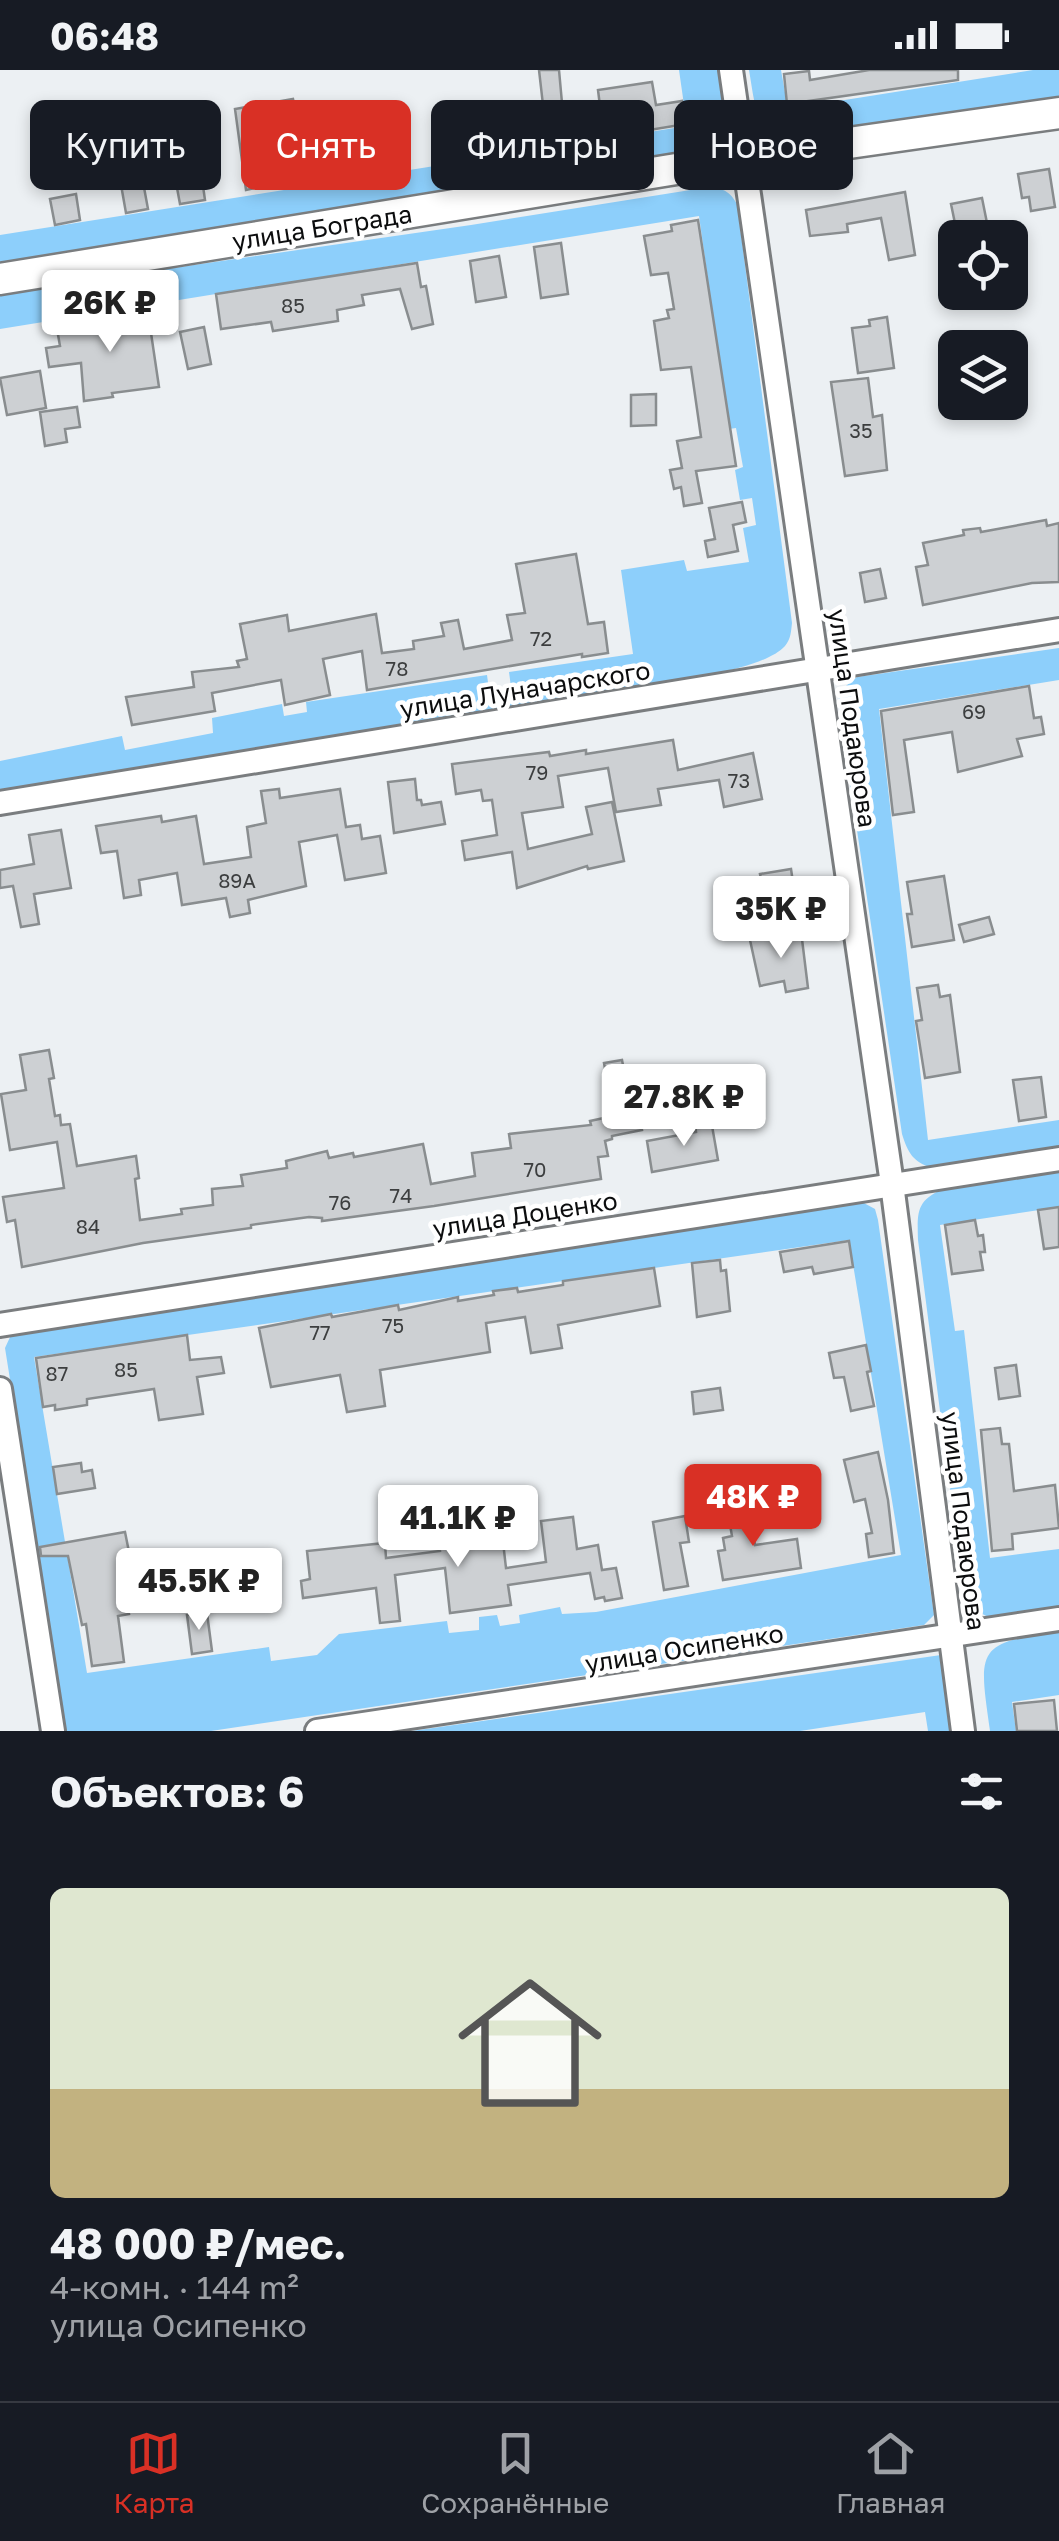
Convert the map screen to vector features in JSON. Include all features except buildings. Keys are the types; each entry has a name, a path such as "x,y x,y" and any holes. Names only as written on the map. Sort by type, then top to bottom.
{"street":[{"name":"улица Подаюрова","path":"731,70 735,100"},
{"name":"улица Бограда","path":"853,142 1059,113"},
{"name":"улица Бограда","path":"0,279 674,169"},
{"name":"улица Подаюрова","path":"749,190 892,1184 963,1731"},
{"name":"улица Луначарского","path":"0,803 1059,630"},
{"name":"улица Доценко","path":"0,1325 1059,1159"},
{"path":"0,1389 53,1731"},
{"name":"улица Осипенко","path":"317,1731 1059,1619"}],"shaded area":[{"path":"679,70 719,70 724,100 683,100"},
{"path":"749,70 781,70 786,100 754,100"},
{"path":"1033,70 1059,70 1059,99 853,130 853,100 845,100"},
{"path":"674,128 674,159 654,162 654,131"},
{"path":"431,167 431,190 472,190 0,263 0,235 284,190 411,190 411,170"},
{"path":"690,190 723,190 737,204 792,623 785,646 748,665 671,684 0,793 0,761 122,736 125,750 213,733 212,718 282,704 284,716 307,712 306,702 487,675 489,690 511,687 509,672 633,654 621,570 684,560 687,571 749,562 743,528 756,525 752,498 740,500 735,470 743,467 736,428 729,429 699,216 0,329 0,293"},
{"path":"1059,648 1059,680 879,709 928,1140 1059,1120 1059,1150 932,1168 912,1156 902,1134 838,702 841,690 857,677"},
{"path":"1059,1171 1059,1207 940,1225 955,1331 964,1330 990,1558 1059,1549 1059,1613 1003,1620 980,1613 963,1590 918,1220 924,1201 947,1187"},
{"path":"862,1202 875,1209 878,1220 934,1615 924,1625 211,1731 66,1731 5,1348 11,1335 21,1329","holes":["849,1240 901,1555 596,1612 562,1614 560,1607 519,1615 520,1623 500,1626 497,1615 479,1617 479,1630 449,1633 447,1621 339,1634 317,1655 271,1661 269,1647 87,1673 34,1357"]},
{"path":"1059,1632 1059,1695 1012,1702 1016,1731 990,1731 984,1683 989,1655 1011,1640"},
{"path":"941,1655 952,1731 928,1731 925,1712 800,1731 412,1731"}]}
